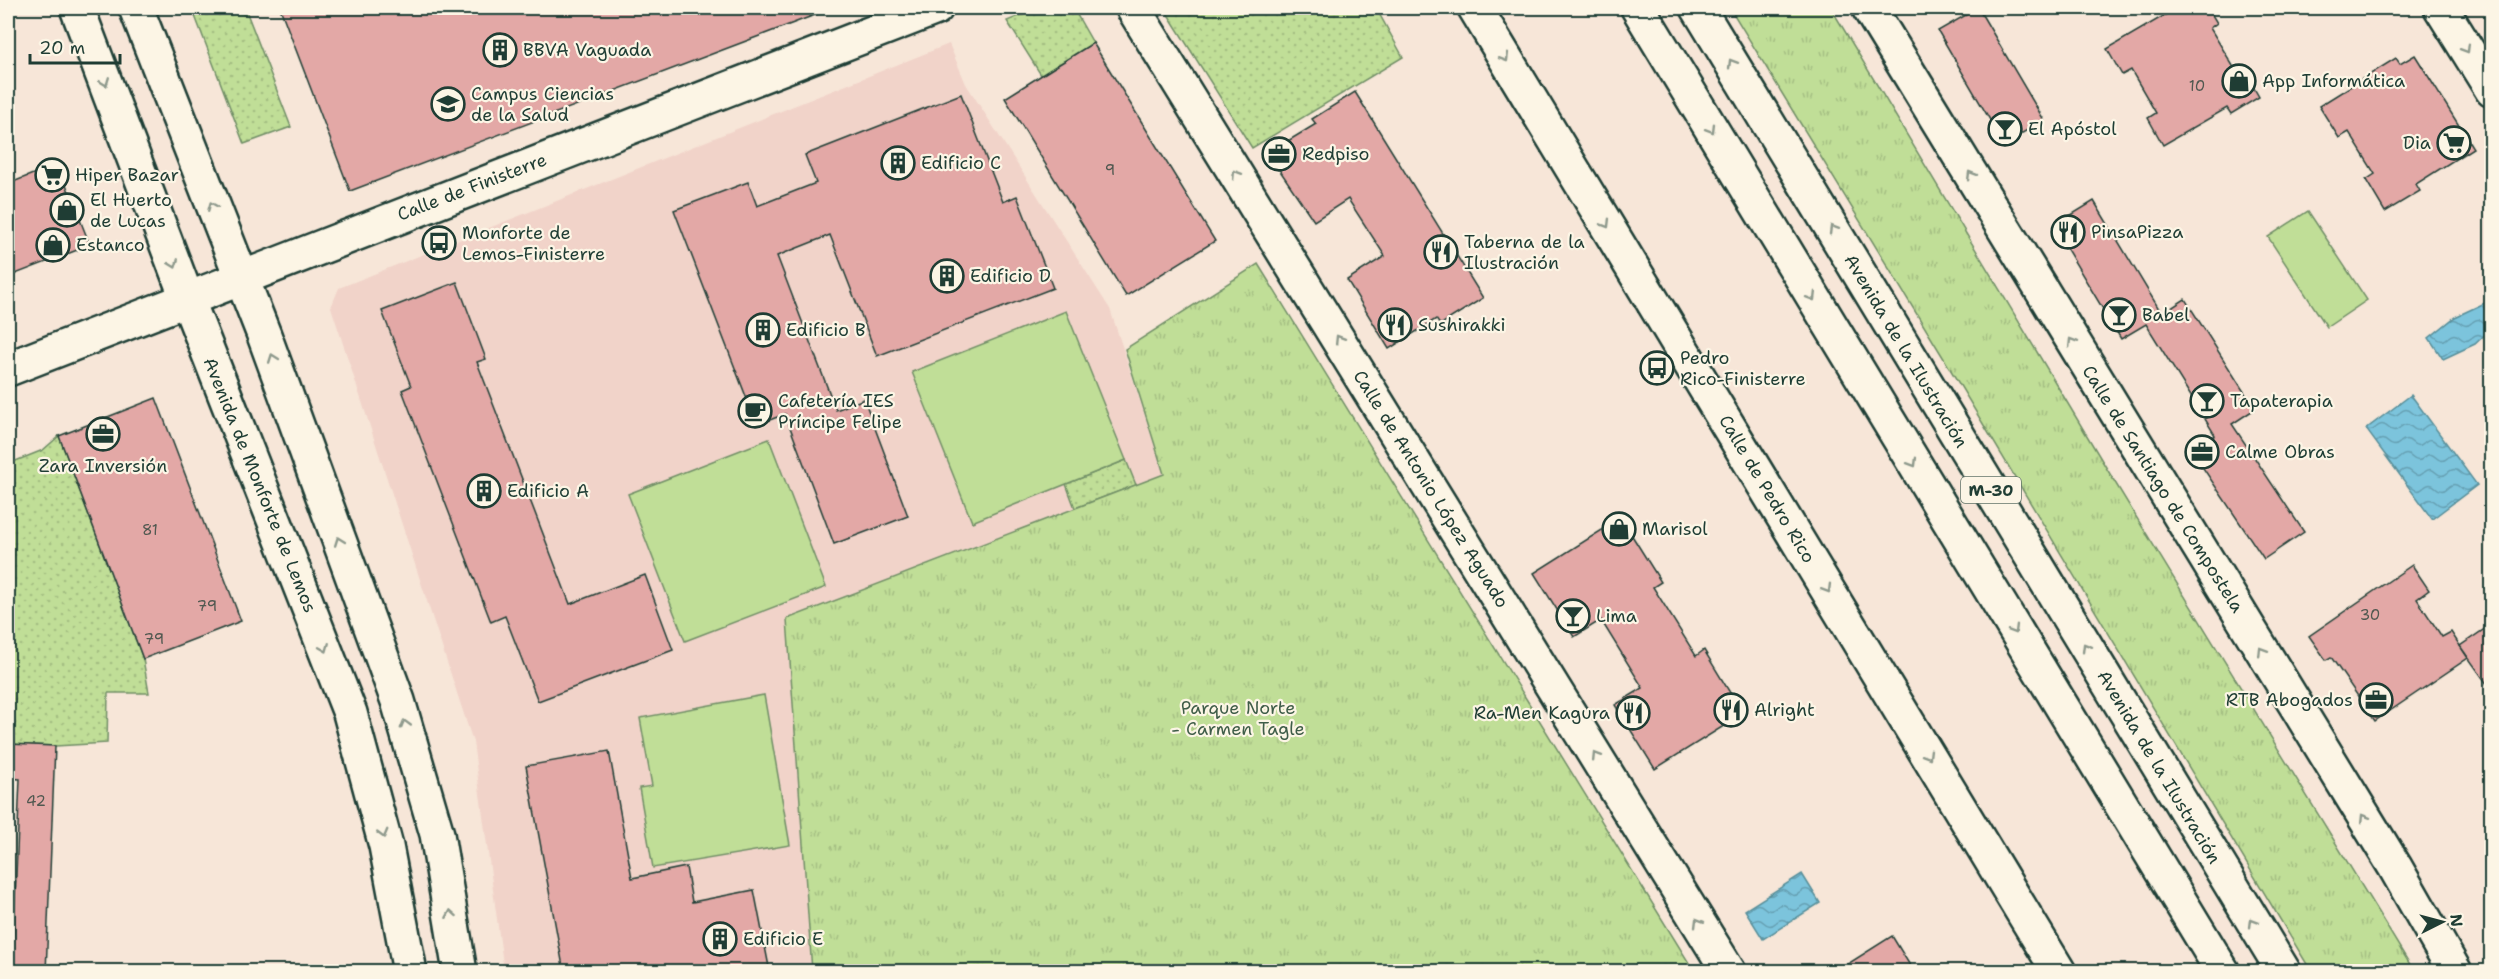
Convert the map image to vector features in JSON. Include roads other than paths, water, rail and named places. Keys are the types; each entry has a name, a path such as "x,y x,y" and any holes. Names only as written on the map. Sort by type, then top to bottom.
{"main road":[{"name":"Avenida de Monforte de Lemos","path":"76,8 350,713 386,846 410,972"},
{"path":"135,8 242,279 398,701 437,834 460,972"},
{"name":"Calle de Finisterre","path":"8,369 188,301 374,225 936,8"},
{"name":"Calle de Antonio López Aguado","path":"1133,8 1729,972"},
{"name":"Calle de Pedro Rico","path":"1475,8 2059,972"},
{"name":"M-30","path":"1638,8 2223,972"},
{"name":"Avenida de la Ilustración","path":"1698,8 2284,972"},
{"name":"Calle de Santiago de Compostela","path":"1869,8 2395,867 2455,972"},
{"path":"2441,8 2492,90"}],"water":[{"path":"2487,302 2491,309 2491,329 2475,344 2443,359 2429,338 2455,317"},
{"path":"2411,395 2477,485 2432,519 2366,429"},
{"path":"1802,874 1820,903 1763,939 1745,910"}],"place":[{"name":"BBVA Vaguada","path":"500,50"},
{"name":"App Informática","path":"2239,81"},
{"name":"Campus Ciencias de la Salud","path":"448,104"},
{"name":"El Apóstol","path":"2005,129"},
{"name":"Dia","path":"2454,143"},
{"name":"Redpiso","path":"1279,154"},
{"name":"Edificio C","path":"898,163"},
{"name":"Hiper Bazar","path":"52,175"},
{"name":"El Huerto de Lucas","path":"67,210"},
{"name":"PinsaPizza","path":"2068,232"},
{"name":"Monforte de Lemos-Finisterre","path":"439,243"},
{"name":"Estanco","path":"53,245"},
{"name":"Taberna de la Ilustración","path":"1441,252"},
{"name":"Edificio D","path":"947,276"},
{"name":"Babel","path":"2119,315"},
{"name":"Sushirakki","path":"1395,325"},
{"name":"Edificio B","path":"763,330"},
{"name":"Pedro Rico-Finisterre","path":"1657,368"},
{"name":"Tapaterapia","path":"2207,401"},
{"name":"Cafetería IES Príncipe Felipe","path":"755,411"},
{"name":"Zara Inversión","path":"103,434"},
{"name":"Calme Obras","path":"2202,452"},
{"name":"Edificio A","path":"484,491"},
{"name":"Marisol","path":"1619,529"},
{"name":"Lima","path":"1573,616"},
{"name":"RTB Abogados","path":"2376,700"},
{"name":"Alright","path":"1731,710"},
{"name":"Ra-Men Kagura","path":"1633,713"},
{"name":"Edificio E","path":"720,939"}],"park label":[{"name":"Parque Norte - Carmen Tagle","path":"1238,718"}]}
